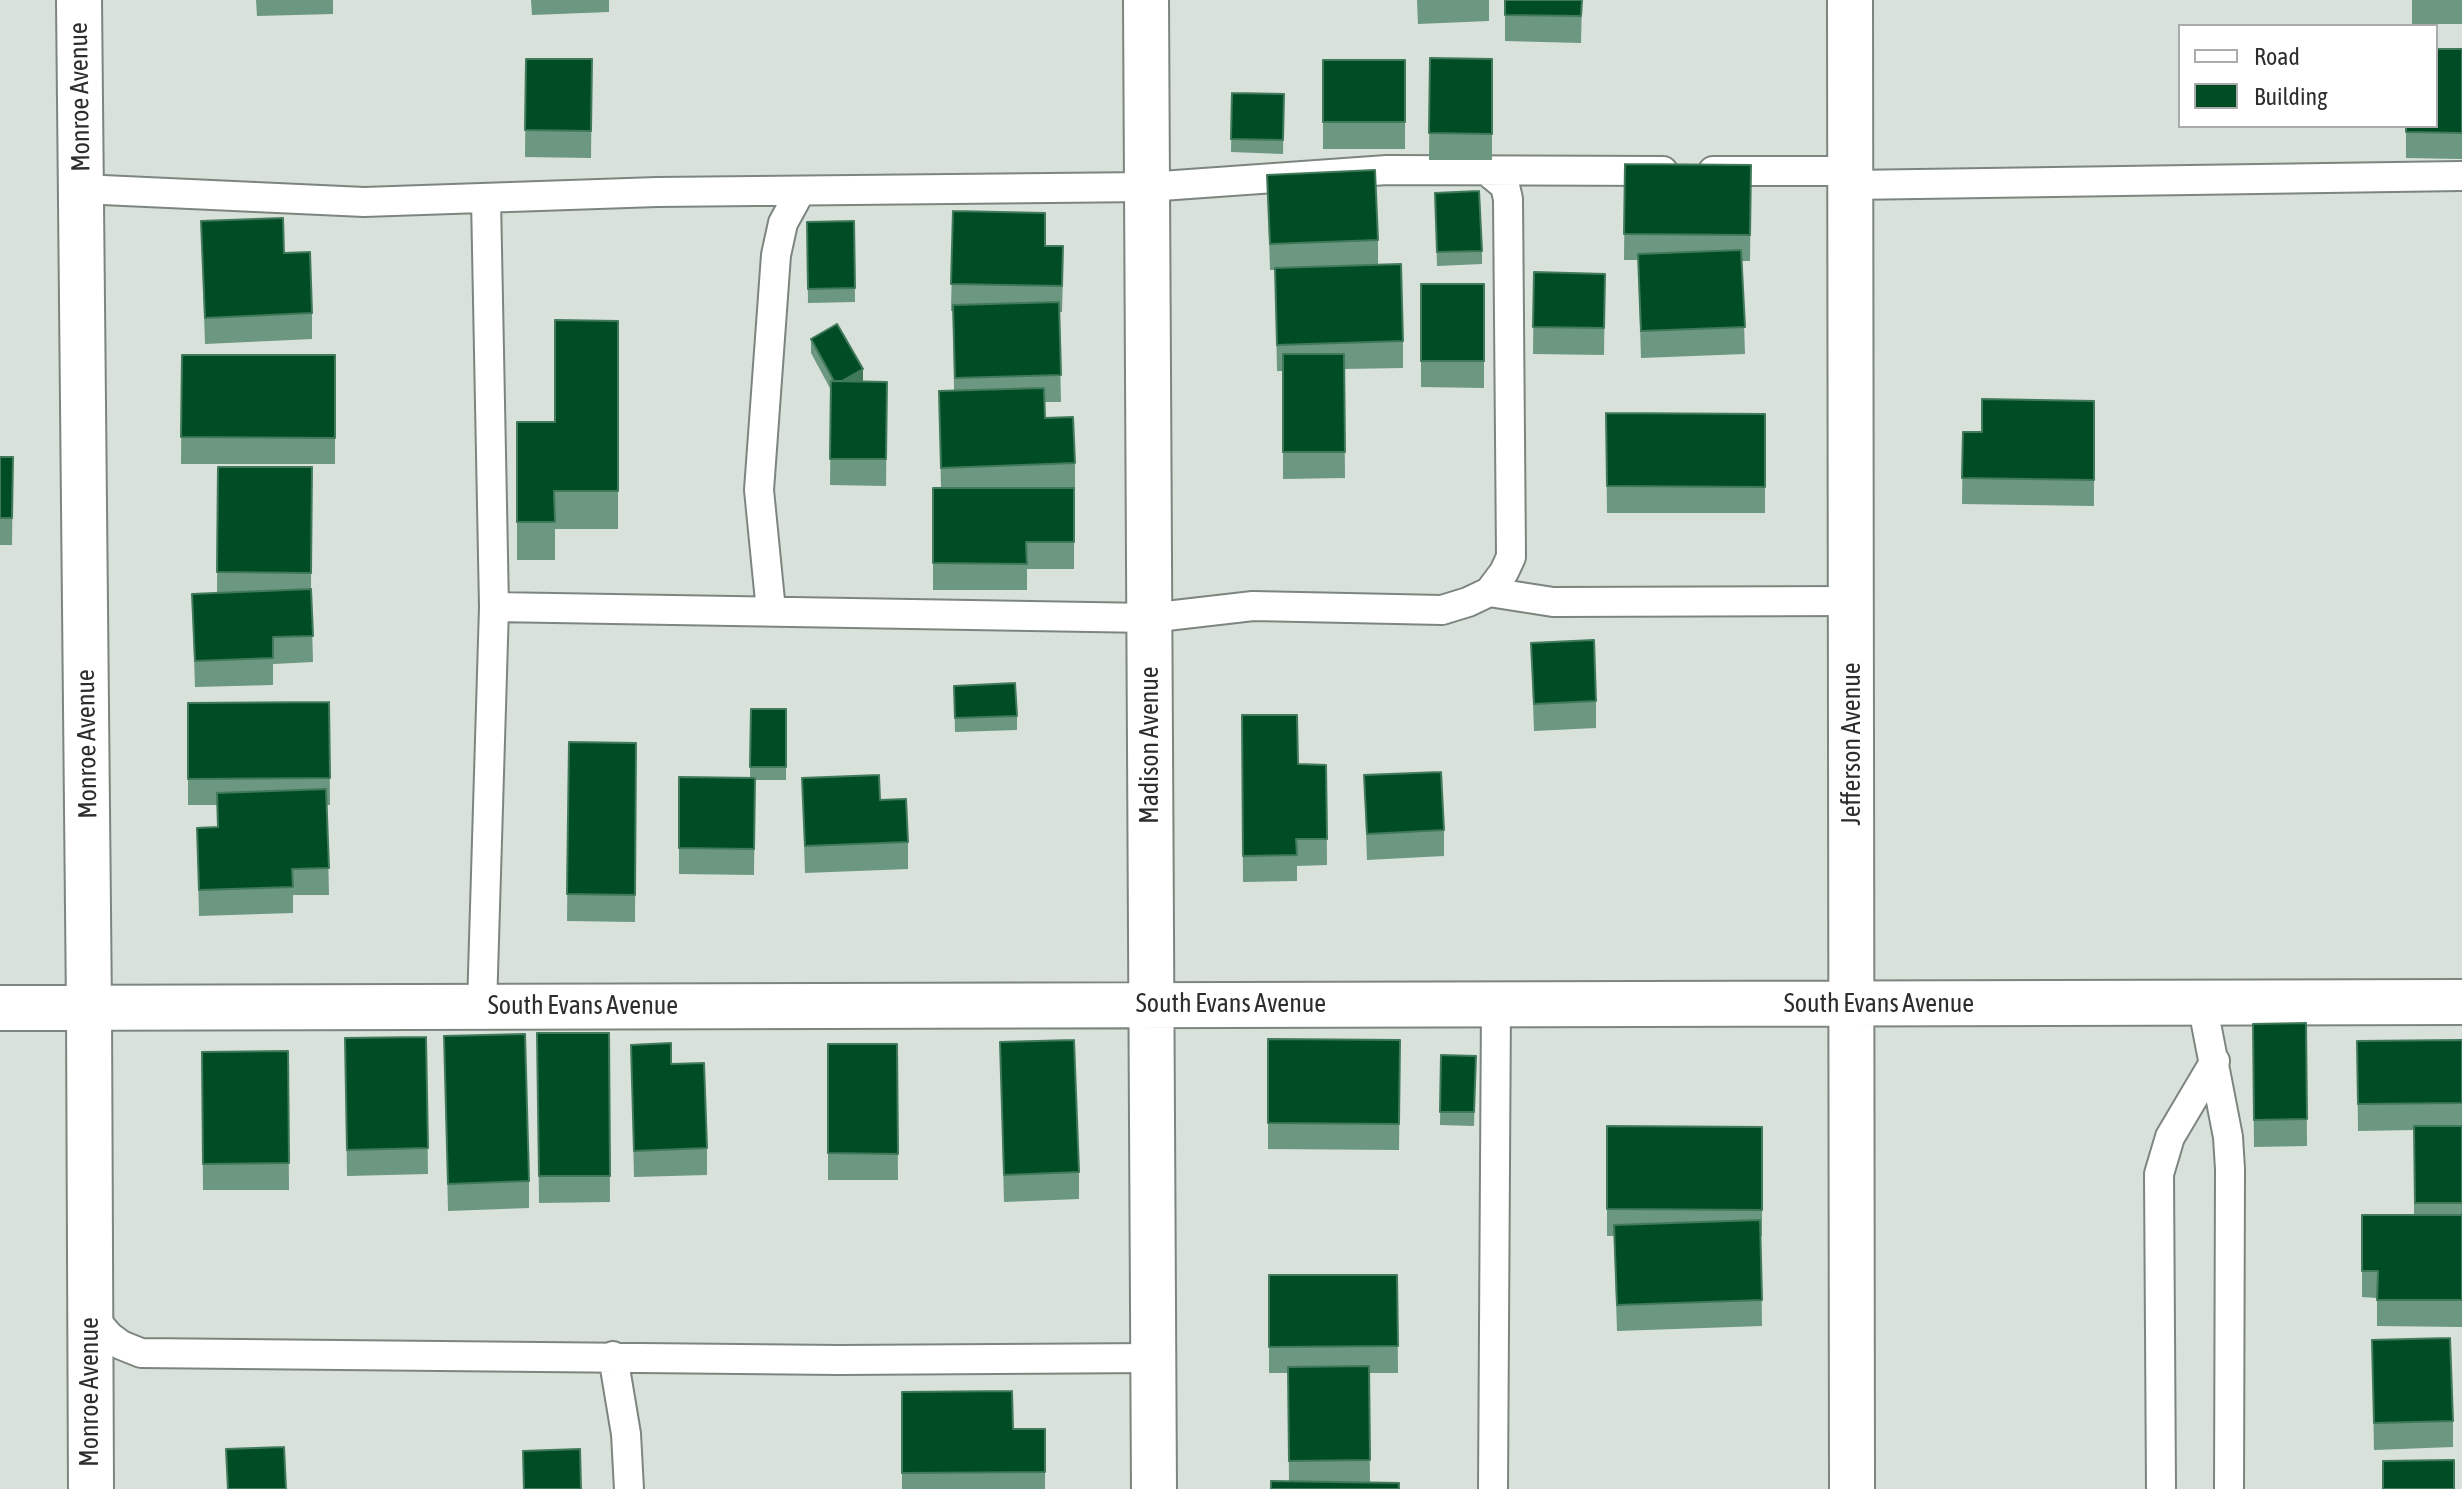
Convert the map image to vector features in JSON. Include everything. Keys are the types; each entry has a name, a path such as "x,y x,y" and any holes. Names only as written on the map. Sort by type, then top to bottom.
{"street":[{"name":"Monroe Avenue","path":"79,0 91,1489"},
{"name":"Madison Avenue","path":"1146,0 1154,1489"},
{"name":"Jefferson Avenue","path":"1850,0 1852,1489"},
{"name":"South Evans Avenue","path":"0,1008 2462,1002"}],"lane":[{"path":"81,189 364,202 657,192 1147,187 1387,170 1850,178 2462,176"},
{"path":"1487,171 1505,186 1508,199 1511,557 1489,592"},
{"path":"771,611 759,490 776,255 783,223 800,192"},
{"path":"482,1007 494,607 486,198"},
{"path":"494,607 1149,618 1253,606 1442,610 1489,592 1553,602 1851,601"},
{"path":"2202,1003 2228,1137 2230,1169 2229,1489"},
{"path":"1493,1489 1496,1004"},
{"path":"2161,1489 2159,1174 2170,1137 2215,1061"},
{"path":"90,1314 109,1336 141,1353 416,1358 1154,1358"},
{"path":"613,1356 626,1434 629,1489"}],"building":[{"path":"1505,0 1582,0 1581,16 1505,15"},
{"path":"2438,49 2462,49 2462,133 2406,132 2406,128 2438,128"},
{"path":"1430,58 1492,59 1492,134 1429,133"},
{"path":"526,59 592,59 591,131 525,130"},
{"path":"1323,60 1405,60 1405,122 1323,122"},
{"path":"1232,93 1284,94 1283,140 1231,139"},
{"path":"1625,164 1751,165 1750,235 1624,234"},
{"path":"1375,170 1378,240 1270,244 1267,175"},
{"path":"1479,191 1482,251 1437,252 1435,193"},
{"path":"953,211 1045,213 1045,246 1063,246 1062,286 951,284"},
{"path":"283,218 284,253 310,252 312,313 205,318 201,221"},
{"path":"854,221 855,288 808,289 807,222"},
{"path":"1741,250 1745,327 1641,331 1638,254"},
{"path":"1401,264 1403,341 1277,345 1275,268"},
{"path":"1534,272 1605,274 1604,328 1533,327"},
{"path":"1421,284 1484,284 1484,361 1421,361"},
{"path":"1059,302 1061,375 955,378 953,305"},
{"path":"555,320 618,321 618,491 554,491 555,522 517,522 517,422 555,422"},
{"path":"837,324 863,369 842,381 834,381 811,339"},
{"path":"1283,354 1344,354 1345,452 1283,452"},
{"path":"182,355 335,355 335,438 181,437"},
{"path":"831,381 887,382 886,459 830,459"},
{"path":"1044,388 1045,418 1073,417 1075,463 941,468 939,391"},
{"path":"1982,399 2094,401 2094,480 1962,478 1963,432 1982,432"},
{"path":"1606,413 1765,414 1765,487 1607,486"},
{"path":"0,457 13,457 12,518 0,518"},
{"path":"218,467 312,467 311,573 217,572"},
{"path":"933,488 1074,488 1074,542 1026,542 1027,564 933,563"},
{"path":"311,589 313,636 273,637 273,658 195,661 192,594"},
{"path":"1594,640 1596,701 1534,704 1531,643"},
{"path":"1015,683 1017,716 955,718 954,686"},
{"path":"329,702 330,778 188,779 188,703"},
{"path":"751,709 786,709 786,767 750,767"},
{"path":"1242,715 1297,715 1298,764 1326,765 1327,839 1296,839 1297,855 1243,856"},
{"path":"569,742 636,743 635,895 567,894"},
{"path":"1441,772 1444,830 1367,834 1364,775"},
{"path":"879,775 880,800 906,799 908,842 805,846 802,778"},
{"path":"679,777 755,778 754,849 679,848"},
{"path":"326,789 329,868 292,869 293,887 199,890 197,828 218,827 217,793"},
{"path":"2306,1023 2307,1119 2254,1120 2253,1024"},
{"path":"537,1033 609,1033 610,1176 539,1176"},
{"path":"525,1034 529,1181 448,1184 444,1036"},
{"path":"426,1037 428,1148 347,1150 345,1038"},
{"path":"1268,1039 1400,1040 1399,1124 1268,1123"},
{"path":"1074,1040 1079,1172 1004,1175 1000,1042"},
{"path":"2462,1040 2462,1103 2358,1104 2357,1041"},
{"path":"671,1043 671,1064 704,1063 707,1148 634,1151 631,1045"},
{"path":"828,1044 897,1044 898,1154 828,1153"},
{"path":"288,1051 289,1163 203,1164 202,1052"},
{"path":"1441,1055 1476,1056 1474,1112 1440,1112"},
{"path":"1607,1126 1762,1127 1762,1210 1607,1209"},
{"path":"2414,1126 2462,1126 2462,1203 2415,1203"},
{"path":"2362,1215 2462,1215 2462,1300 2377,1300 2378,1271 2362,1271"},
{"path":"1760,1220 1762,1300 1617,1305 1614,1225"},
{"path":"1269,1275 1397,1275 1398,1346 1269,1347"},
{"path":"2450,1338 2453,1421 2374,1423 2372,1340"},
{"path":"1369,1366 1370,1460 1289,1461 1288,1367"},
{"path":"1012,1391 1013,1429 1045,1429 1045,1472 902,1473 902,1392"},
{"path":"284,1447 286,1489 228,1489 226,1449"},
{"path":"580,1449 581,1489 524,1489 523,1451"},
{"path":"2454,1460 2454,1489 2383,1489 2383,1461"},
{"path":"1271,1481 1399,1483 1399,1489 1271,1489"}]}
